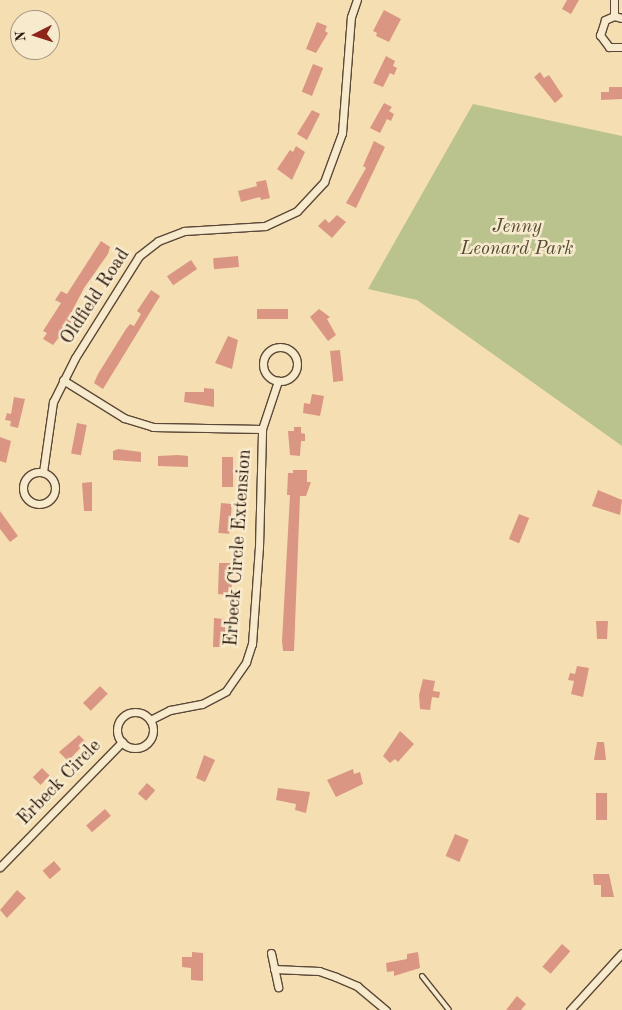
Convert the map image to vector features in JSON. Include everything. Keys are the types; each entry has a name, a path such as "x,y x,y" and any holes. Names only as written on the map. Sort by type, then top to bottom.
{"street":[{"name":"Oldfield Road","path":"43,472 53,402 63,380 113,294 139,256 158,241 184,231 265,226 297,211 324,182 342,133 351,17 357,0"},
{"path":"614,0 618,17 601,24 600,35 609,47 622,47"},
{"path":"284,347 294,353 297,364 289,378 278,381 268,376 263,361 269,351 284,347"},
{"path":"63,380 124,418 152,427 262,429"},
{"name":"Erbeck Circle Extension","path":"150,720 170,710 202,704 226,691 246,662 252,644 257,576 262,429 278,381"},
{"path":"43,472 52,478 55,493 49,502 38,505 25,497 23,486 32,473 43,472"},
{"name":"Erbeck Circle","path":"141,713 150,720 152,733 146,744 133,748 122,742 117,728 125,715 141,713"},
{"name":"Erbeck Circle","path":"0,867 122,742"},
{"path":"570,1010 622,951"},
{"path":"271,952 278,987"},
{"path":"274,969 319,971 336,977 357,986 386,1010"}],"lane":[{"path":"422,976 449,1010"}],"green space":[{"name":"Jenny Leonard Park","path":"473,104 622,136 622,446 417,300 368,289"}],"building":[{"path":"567,0 579,0 571,14 562,9"},
{"path":"384,10 401,19 389,42 376,36 377,33 373,31"},
{"path":"317,22 327,26 325,31 328,33 316,53 306,49"},
{"path":"386,56 395,61 393,66 397,68 394,75 390,73 383,87 373,83"},
{"path":"313,64 323,68 312,96 302,92"},
{"path":"540,72 544,78 549,75 563,96 555,103 534,77"},
{"path":"609,87 622,87 622,99 601,100 601,92 609,92"},
{"path":"384,103 392,107 389,111 394,114 391,121 387,119 380,133 370,128"},
{"path":"312,110 320,114 307,140 297,134"},
{"path":"374,141 385,147 356,208 346,203 366,168 363,166"},
{"path":"296,146 305,152 292,180 277,169 290,150 293,152"},
{"path":"266,180 270,198 261,200 260,197 241,202 238,191 257,186 256,182"},
{"path":"337,215 346,222 332,238 318,226 325,219 329,223"},
{"path":"101,241 110,247 108,254 84,288 68,319 72,321 53,345 43,339 47,333 43,331 61,303 55,300 61,291 67,294"},
{"path":"238,256 239,267 214,269 213,258"},
{"path":"191,260 197,269 173,285 167,276"},
{"path":"151,290 160,296 103,389 94,383 98,374 126,329 130,324 134,326 141,314 137,311"},
{"path":"257,309 288,309 288,319 257,319"},
{"path":"319,309 330,317 327,319 336,335 328,341 310,317"},
{"path":"228,336 238,340 232,369 215,363"},
{"path":"340,350 343,381 333,382 330,351"},
{"path":"204,388 214,389 214,407 184,402 185,392 204,392"},
{"path":"312,394 324,396 320,416 303,413 304,403 310,404"},
{"path":"14,397 25,399 18,428 10,426 11,421 5,420 7,413 11,414"},
{"path":"77,423 87,425 81,455 71,453"},
{"path":"294,427 301,427 301,433 305,434 305,441 301,441 300,456 290,455 288,431 294,431"},
{"path":"0,437 11,441 6,463 0,461"},
{"path":"118,449 141,452 141,462 113,460 113,451"},
{"path":"158,456 188,456 188,467 158,466"},
{"path":"222,457 233,457 233,487 222,487"},
{"path":"293,470 307,470 307,482 311,482 306,496 300,496 294,651 283,651 290,495 287,495 288,473 293,473"},
{"path":"92,482 92,511 84,511 82,483"},
{"path":"598,490 622,500 620,515 592,506"},
{"path":"221,503 232,504 229,534 218,533"},
{"path":"0,511 18,536 10,542 0,529"},
{"path":"519,514 529,518 519,543 509,539"},
{"path":"219,563 230,563 232,588 229,588 228,595 218,594"},
{"path":"214,618 225,619 225,645 220,647 213,647"},
{"path":"596,621 608,621 607,639 597,639"},
{"path":"577,666 589,668 583,697 571,694 574,681 568,680 570,673 575,674"},
{"path":"423,679 435,681 433,691 440,692 439,698 432,697 430,710 420,709 419,695"},
{"path":"100,686 108,694 91,711 83,703"},
{"path":"400,731 414,744 398,762 395,759 390,763 383,756"},
{"path":"79,735 86,742 68,761 59,752"},
{"path":"597,742 604,742 606,760 594,760"},
{"path":"204,755 215,760 205,782 196,778"},
{"path":"42,768 50,776 41,785 33,777"},
{"path":"353,769 354,774 360,772 363,784 336,797 327,780"},
{"path":"147,783 155,790 146,801 138,794"},
{"path":"278,788 310,792 306,813 295,810 296,804 276,800"},
{"path":"596,793 607,793 607,820 596,820"},
{"path":"105,809 111,816 92,832 86,825"},
{"path":"455,834 469,840 459,862 446,856"},
{"path":"54,861 61,869 50,879 43,871"},
{"path":"593,874 609,874 614,897 601,897 601,885 594,885"},
{"path":"17,890 26,898 7,918 0,910"},
{"path":"562,944 570,951 551,974 542,967"},
{"path":"192,952 203,953 203,981 191,980 191,968 182,967 182,957 192,957"},
{"path":"418,952 420,968 394,976 394,971 387,972 386,963 407,959 407,954"},
{"path":"517,996 526,1004 521,1010 506,1010"}]}
